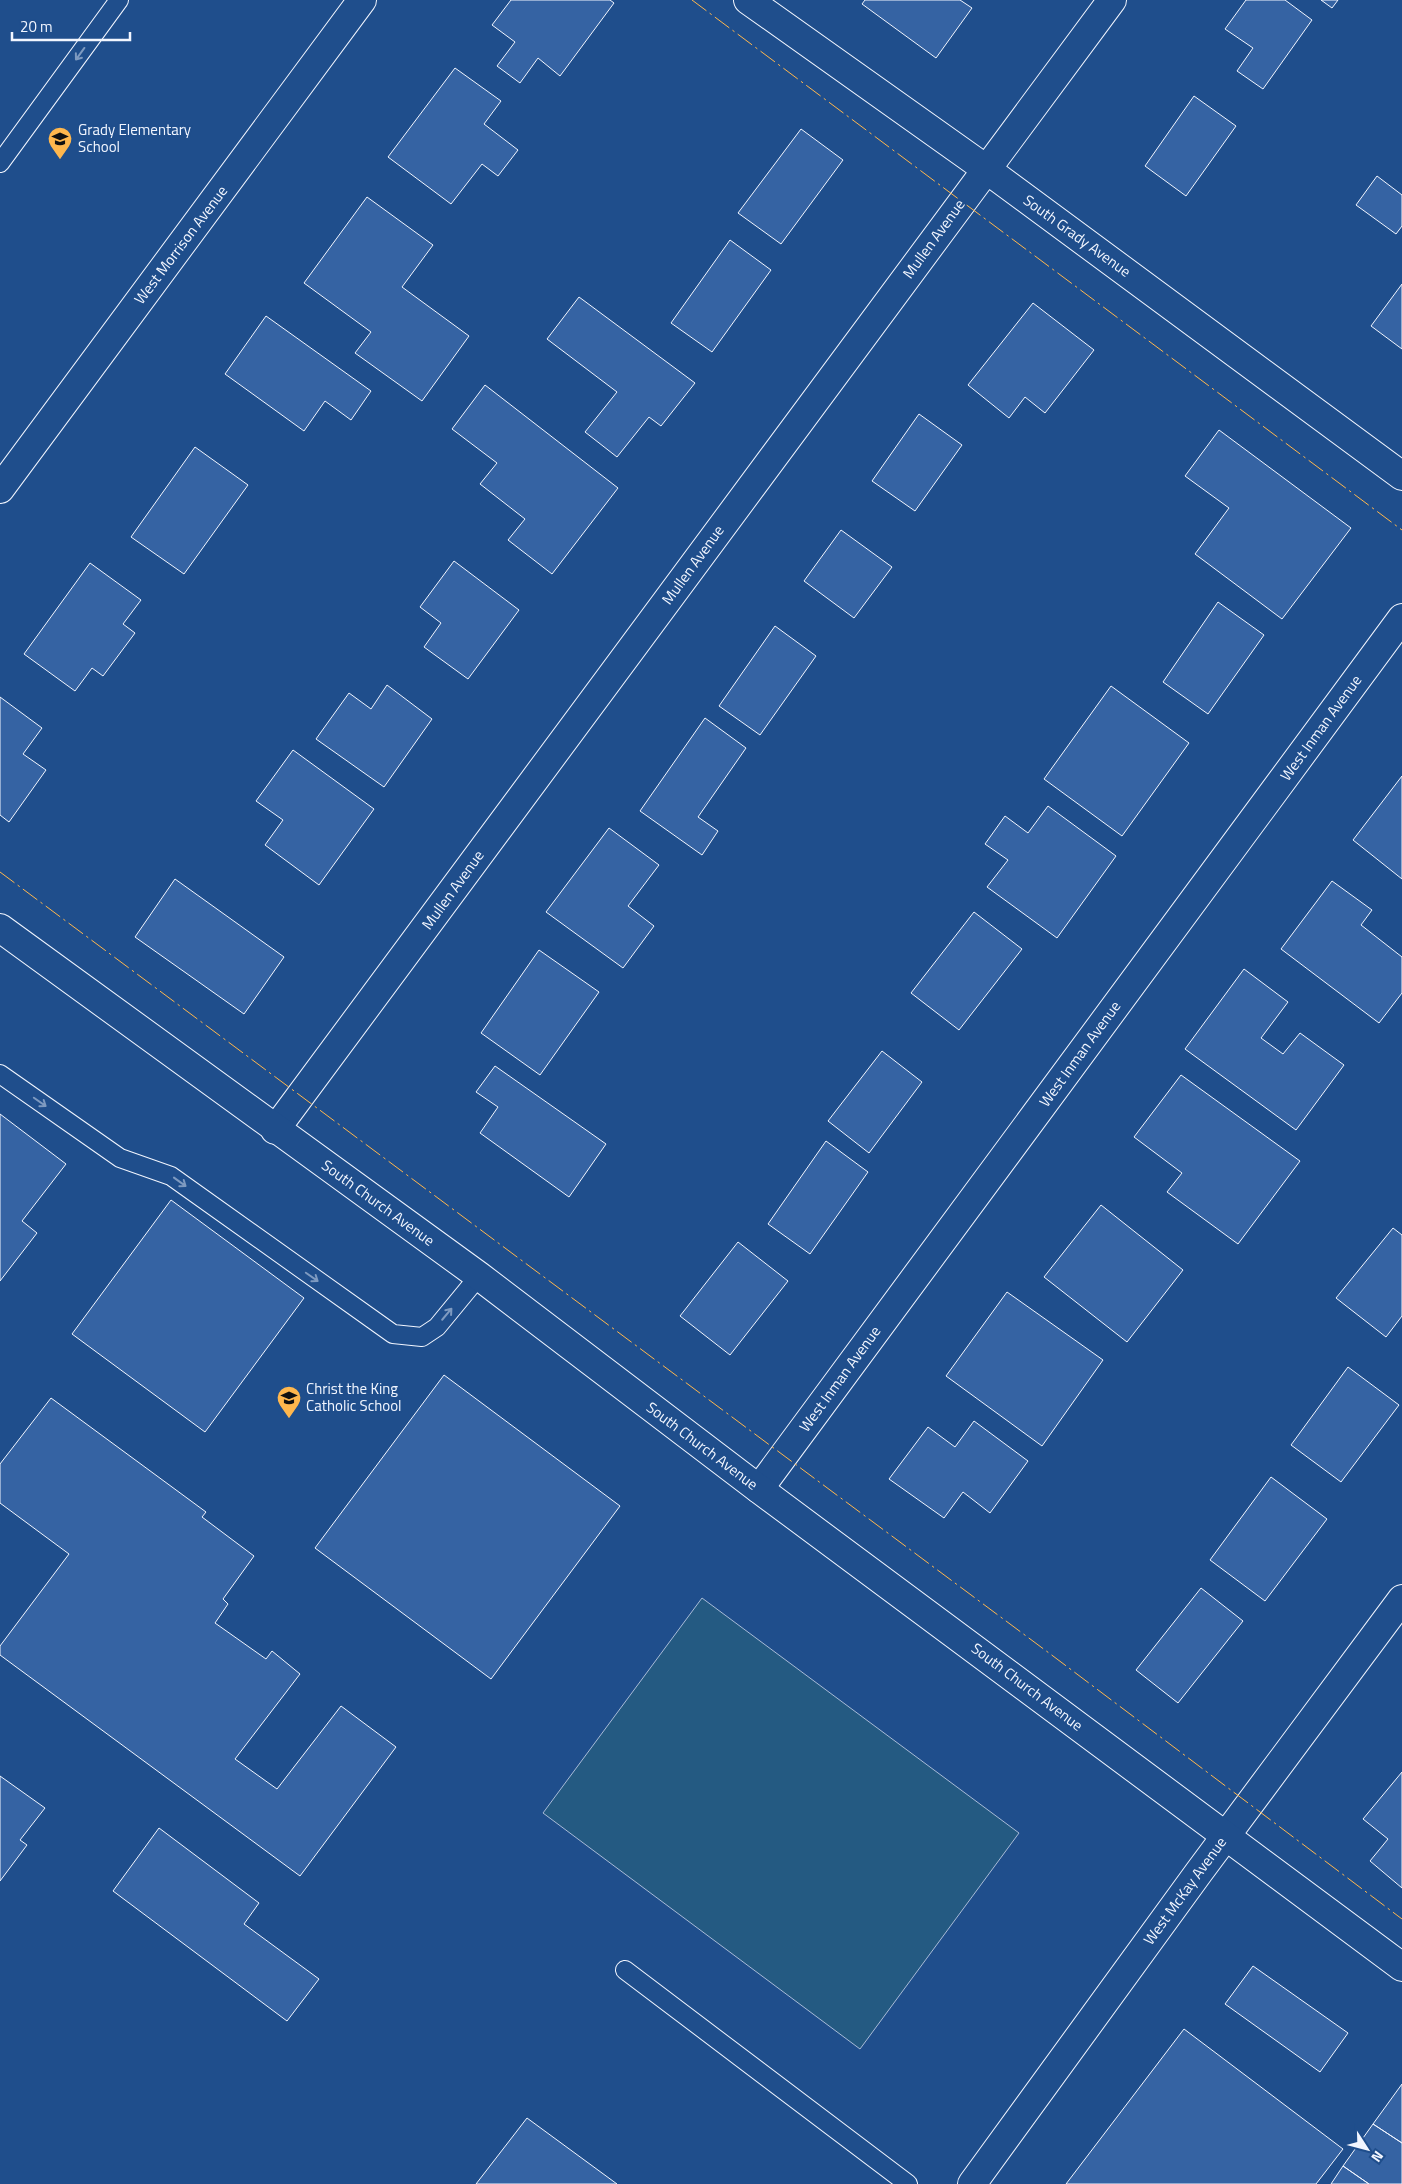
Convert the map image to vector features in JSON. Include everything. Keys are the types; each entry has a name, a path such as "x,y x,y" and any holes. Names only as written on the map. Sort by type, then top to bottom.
{"street":[{"name":"West Morrison Avenue","path":"0,490 362,0"},
{"name":"South Grady Avenue","path":"748,0 986,169 1402,476"},
{"name":"Mullen Avenue","path":"275,1130 1112,0"},
{"name":"West Inman Avenue","path":"759,1489 1402,618"},
{"name":"South Church Avenue","path":"0,928 275,1130 479,1276 759,1489 1402,1967"},
{"name":"West McKay Avenue","path":"972,2184 1226,1835 1402,1599"}],"lane":[{"path":"0,163 119,0"},
{"path":"0,1074 120,1158 171,1176 393,1334 422,1338 436,1327 479,1276"},
{"path":"625,1970 908,2184"}],"shaded area":[{"path":"702,1598 1019,1833 860,2049 543,1813"}],"building":[{"path":"511,0 610,0 614,3 560,76 538,58 520,83 497,66 515,42 492,25"},
{"path":"865,0 960,0 972,8 936,58 862,4"},
{"path":"1246,0 1285,0 1312,20 1263,89 1237,71 1253,48 1225,29"},
{"path":"1321,0 1338,0 1332,8"},
{"path":"455,68 501,101 484,124 518,150 498,176 482,164 451,204 388,157"},
{"path":"1194,96 1236,126 1186,196 1145,166"},
{"path":"801,129 843,160 781,244 738,213"},
{"path":"1377,176 1402,195 1402,226 1396,234 1356,205"},
{"path":"367,197 433,245 402,287 469,336 422,401 355,353 371,332 304,283"},
{"path":"730,240 771,270 712,352 671,323"},
{"path":"1402,284 1402,349 1371,326"},
{"path":"579,297 695,383 661,426 649,417 617,457 585,432 617,392 547,339"},
{"path":"1033,303 1094,350 1045,413 1025,397 1009,418 968,385"},
{"path":"266,316 371,391 351,420 325,401 304,431 225,374"},
{"path":"485,385 618,488 552,574 508,540 525,519 480,484 497,463 452,429"},
{"path":"919,414 962,445 915,511 872,481"},
{"path":"1219,430 1351,528 1282,619 1195,554 1229,508 1185,476"},
{"path":"195,447 248,485 184,574 131,537"},
{"path":"841,530 892,567 854,618 804,581"},
{"path":"454,561 519,610 468,679 424,647 441,623 420,607"},
{"path":"90,563 141,600 123,624 135,633 103,676 92,668 75,691 24,654"},
{"path":"1218,602 1264,635 1208,714 1163,682"},
{"path":"775,626 816,656 760,735 719,706"},
{"path":"387,685 432,719 384,787 316,739 349,693 371,709"},
{"path":"1111,686 1189,743 1122,836 1044,779"},
{"path":"0,697 42,728 23,754 46,770 9,822 0,815"},
{"path":"705,718 746,748 698,817 718,831 702,855 640,811"},
{"path":"293,750 374,809 319,885 265,845 283,820 256,801"},
{"path":"1402,776 1402,879 1353,840"},
{"path":"1048,806 1116,856 1057,938 987,887 1008,860 985,844 1005,816 1028,833"},
{"path":"609,828 659,865 628,906 654,926 623,968 546,912"},
{"path":"175,879 284,957 244,1014 135,937"},
{"path":"1332,881 1372,910 1361,925 1402,957 1402,993 1379,1023 1281,949"},
{"path":"974,912 1022,949 959,1030 911,993"},
{"path":"539,950 599,992 540,1075 481,1033"},
{"path":"1244,969 1288,1002 1261,1038 1283,1054 1300,1033 1344,1065 1296,1130 1185,1049"},
{"path":"882,1051 922,1082 869,1153 828,1121"},
{"path":"495,1066 606,1144 569,1197 480,1133 498,1107 476,1092"},
{"path":"1181,1075 1300,1161 1238,1244 1167,1192 1182,1173 1134,1137"},
{"path":"0,1114 66,1164 22,1221 37,1233 0,1281"},
{"path":"826,1141 868,1172 810,1254 768,1224"},
{"path":"171,1200 304,1298 205,1432 72,1334"},
{"path":"1101,1205 1183,1270 1127,1342 1044,1277"},
{"path":"1393,1228 1402,1235 1402,1316 1386,1337 1336,1298"},
{"path":"738,1242 788,1281 730,1355 680,1316"},
{"path":"1007,1292 1103,1360 1042,1446 946,1376"},
{"path":"1348,1367 1399,1405 1341,1482 1291,1445"},
{"path":"444,1375 620,1506 491,1679 315,1548"},
{"path":"51,1398 206,1512 202,1517 254,1556 223,1599 228,1604 215,1623 266,1659 272,1651 300,1674 235,1759 277,1789 341,1706 396,1747 300,1876 0,1655 0,1646 69,1554 0,1503 0,1464"},
{"path":"974,1421 1028,1461 990,1513 963,1492 944,1518 889,1479 928,1427 955,1447"},
{"path":"1271,1477 1327,1519 1265,1601 1210,1560"},
{"path":"1201,1588 1243,1621 1178,1703 1136,1670"},
{"path":"1402,1772 1402,1888 1370,1861 1388,1839 1363,1819"},
{"path":"0,1776 45,1808 20,1840 27,1845 0,1881"},
{"path":"159,1828 259,1903 244,1924 319,1979 287,2021 113,1891"},
{"path":"1253,1966 1348,2033 1320,2072 1225,2004"},
{"path":"1184,2029 1343,2149 1316,2184 1066,2184"},
{"path":"1402,2084 1402,2143 1373,2124"},
{"path":"527,2118 617,2184 476,2184"},
{"path":"1373,2124 1402,2143 1402,2184 1369,2184 1343,2166"},
{"path":"1343,2166 1369,2184 1331,2184"}],"power":[{"path":"692,0 1402,530"},
{"path":"0,872 1053,1656 1402,1919"}],"place":[{"name":"Grady Elementary School","path":"60,160"},
{"name":"Christ the King Catholic School","path":"289,1419"}]}
